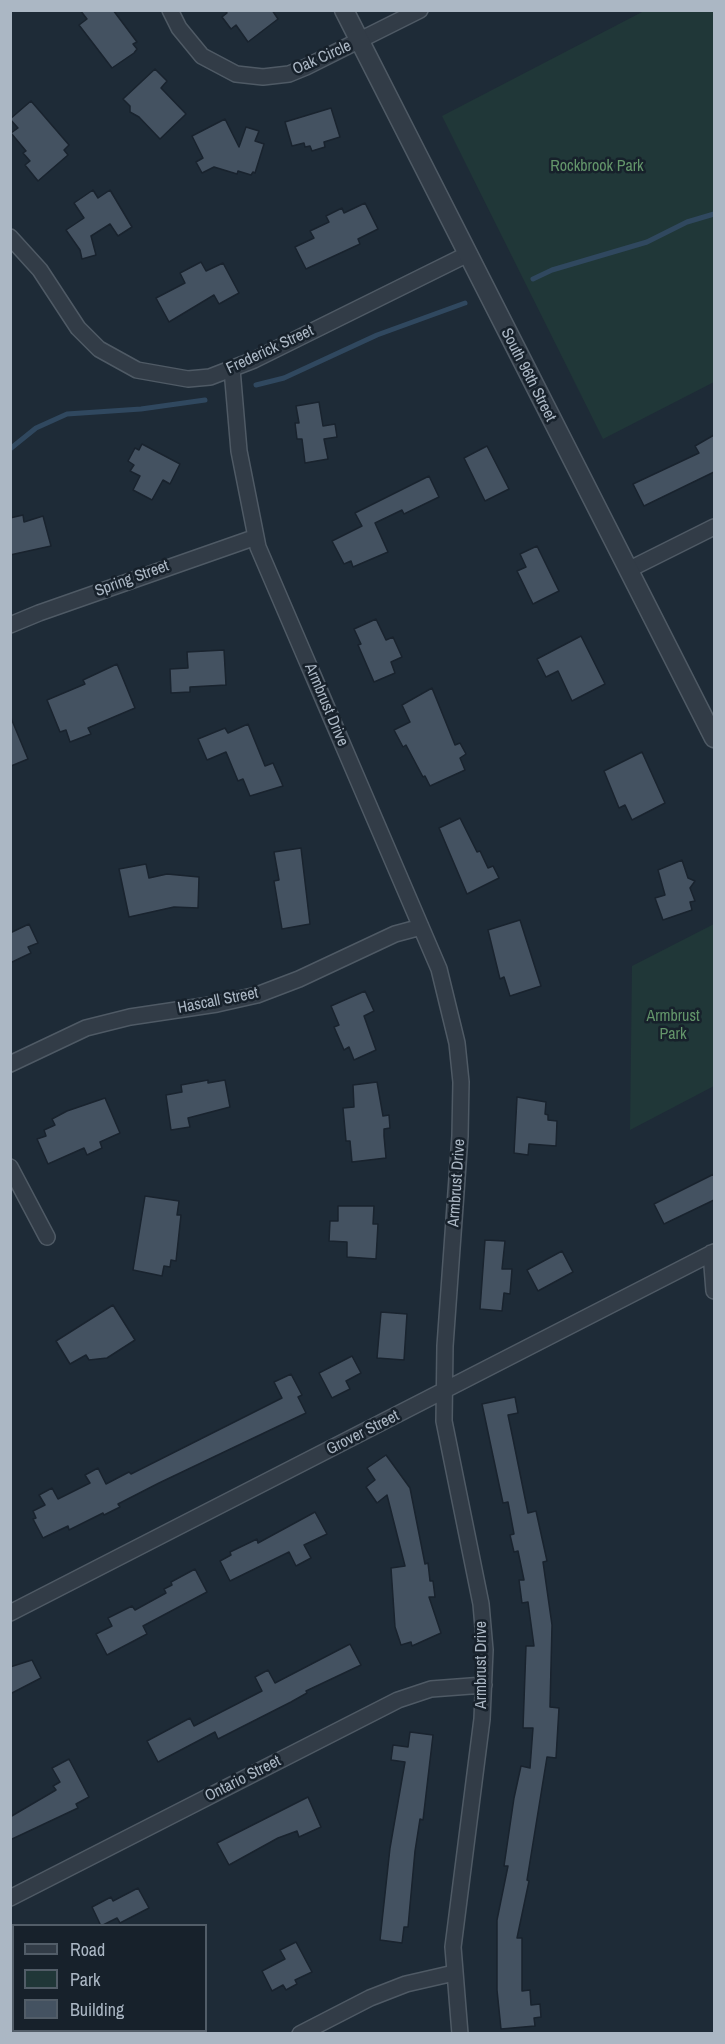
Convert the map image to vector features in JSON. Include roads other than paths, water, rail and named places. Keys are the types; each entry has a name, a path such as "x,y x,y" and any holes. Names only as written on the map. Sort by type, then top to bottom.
{"street":[{"name":"Oak Circle","path":"170,10 179,28 202,56 222,68 248,76 289,74 420,10"},
{"name":"South 96th Street","path":"344,10 466,255 630,569 714,738"},
{"name":"Frederick Street","path":"10,237 52,284 78,328 99,349 137,370 170,378 210,377 254,360 466,255"},
{"name":"Armbrust Drive","path":"232,369 239,451 256,537 421,927 450,1004 461,1082 444,1421 481,1604 484,1685 453,1947 460,2034"},
{"path":"630,569 714,527"},
{"name":"Spring Street","path":"10,625 39,612 256,537"},
{"name":"Hascall Street","path":"10,1064 86,1028 130,1017 217,1004 257,995 300,979 395,934 421,927"},
{"path":"10,1167 47,1237"},
{"path":"713,1253 714,1292"},
{"name":"Grover Street","path":"10,1613 713,1253"},
{"name":"Ontario Street","path":"10,1898 398,1700 431,1689 484,1685"},
{"path":"300,2034 370,1998 406,1984 454,1973"}],"waterway":[{"path":"533,279 552,270 647,242 687,222 714,214"},
{"path":"256,385 284,378 377,335 465,303"},
{"path":"10,449 36,428 67,414 141,409 205,400"}],"park label":[{"name":"Rockbrook Park","path":"597,167"},
{"name":"Armbrust Park","path":"673,1026"}]}
